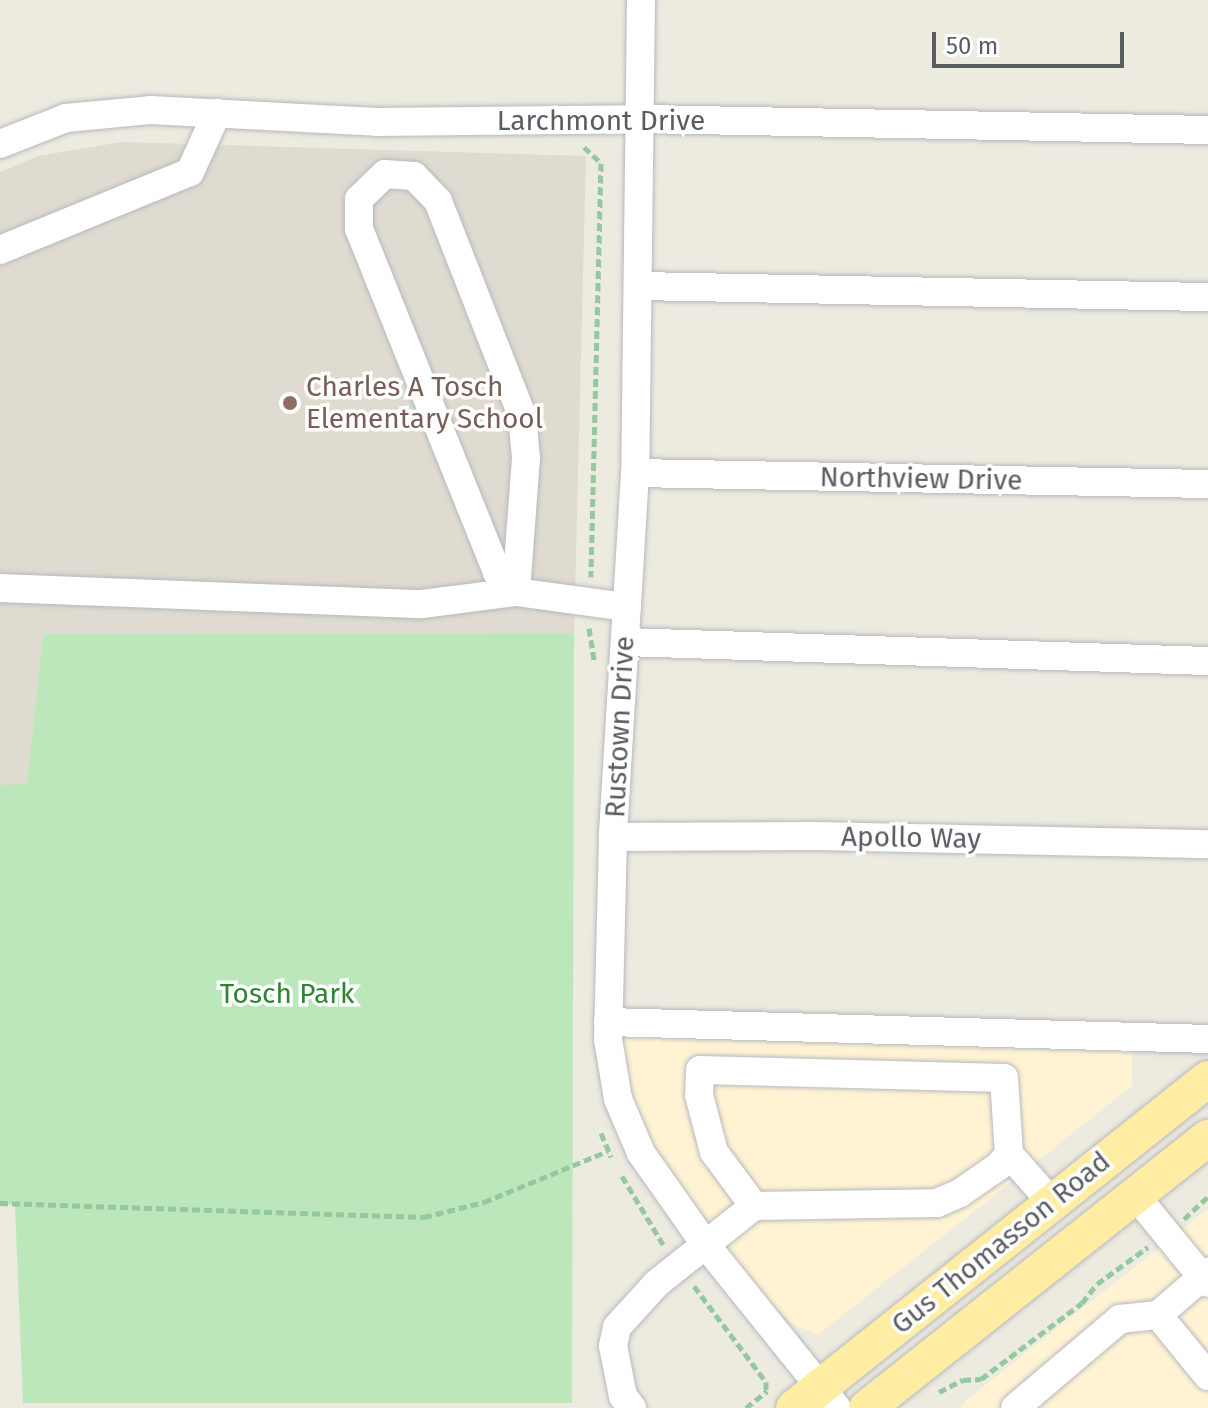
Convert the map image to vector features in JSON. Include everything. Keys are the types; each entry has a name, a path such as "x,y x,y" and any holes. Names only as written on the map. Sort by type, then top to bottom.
{"main road":[{"name":"Gus Thomasson Road","path":"804,1399 1208,1079"},
{"name":"Gus Thomasson Road","path":"867,1408 1208,1138"}],"street":[{"name":"Rustown Drive","path":"641,0 642,119 635,473 613,837 608,1022 618,1099 641,1153 705,1244 804,1399"},
{"name":"Larchmont Drive","path":"0,144 66,118 150,110 377,122 642,119 1208,130"},
{"path":"0,250 190,172 217,113"},
{"path":"385,174 414,176 438,201 522,415 526,458 516,592 497,572 359,229 359,199 385,174"},
{"path":"638,286 1208,297"},
{"name":"Northview Drive","path":"635,473 1208,484"},
{"path":"0,588 422,604 516,592 627,607"},
{"path":"625,642 1208,661"},
{"name":"Apollo Way","path":"613,837 816,836 1208,844"},
{"path":"608,1022 1208,1039"},
{"path":"754,1206 714,1152 699,1095 700,1070 1004,1078 1009,1154 1052,1203"},
{"path":"632,1408 623,1396 616,1370 613,1346 617,1327 657,1283 754,1206 937,1203 978,1182 1009,1154"},
{"path":"1015,1408 1120,1319 1158,1315 1206,1277 1135,1195"},
{"path":"1158,1315 1208,1376"}],"path":[{"path":"0,1203 424,1217 484,1202 608,1151"},
{"path":"929,1400 963,1380 981,1379 1082,1303 1097,1284 1166,1234 1208,1197"},
{"path":"746,1408 804,1399"}],"shaded area":[{"name":"Charles A Tosch Elementary School","path":"122,142 586,156 574,633 43,634 27,785 0,785 0,172 38,156"},
{"path":"622,1036 1132,1051 1132,1086 818,1335 794,1325 739,1274 635,1125"},
{"path":"1208,1209 1208,1408 960,1408 966,1400"}],"green space":[{"name":"Tosch Park","path":"574,633 572,1403 23,1403 15,1205 0,1204 0,785 27,784 43,634"}],"place":[{"name":"Charles A Tosch Elementary School","path":"290,403"}]}
